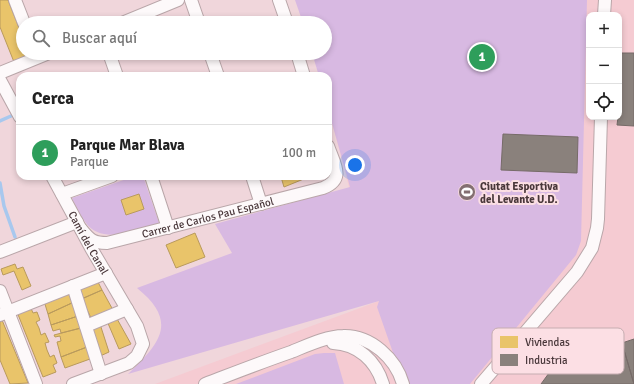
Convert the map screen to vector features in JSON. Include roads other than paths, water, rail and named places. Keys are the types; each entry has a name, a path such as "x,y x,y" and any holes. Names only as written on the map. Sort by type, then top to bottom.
{"street":[{"path":"15,0 21,16"},
{"path":"139,16 178,0"},
{"path":"192,0 197,16"},
{"path":"279,0 284,16"},
{"path":"604,12 605,0"},
{"path":"0,73 28,60"},
{"path":"111,60 116,72"},
{"path":"212,60 217,72"},
{"path":"299,60 303,72"},
{"path":"0,80 16,110"},
{"path":"529,328 577,272 592,248 598,219 601,120"},
{"name":"Carrer de Carlos Pau Español","path":"78,226 88,238 94,242 107,243 323,188 331,185 336,179 337,172 332,158"},
{"name":"Camí del Canal","path":"54,180 78,226 137,326 143,344 137,356 129,363 101,374"},
{"path":"62,194 101,180"},
{"path":"152,180 168,228"},
{"path":"253,180 261,204"},
{"path":"0,252 78,226"},
{"path":"4,314 106,272"},
{"path":"73,286 101,374 73,384"},
{"path":"0,291 4,314 36,384"},
{"path":"86,326 127,309"},
{"path":"205,384 300,348 333,337 344,336 363,340 379,349 398,370 403,384"},
{"path":"300,348 332,342 347,344 354,347 373,364 381,376 383,384"},
{"path":"481,384 492,371"}],"waterway":[{"path":"0,121 11,116"},
{"path":"0,183 4,206 15,237"}],"place":[{"name":"Parque Mar Blava","path":"482,57"},
{"name":"Ciutat Esportiva del Levante U.D.","path":"467,192"}]}
